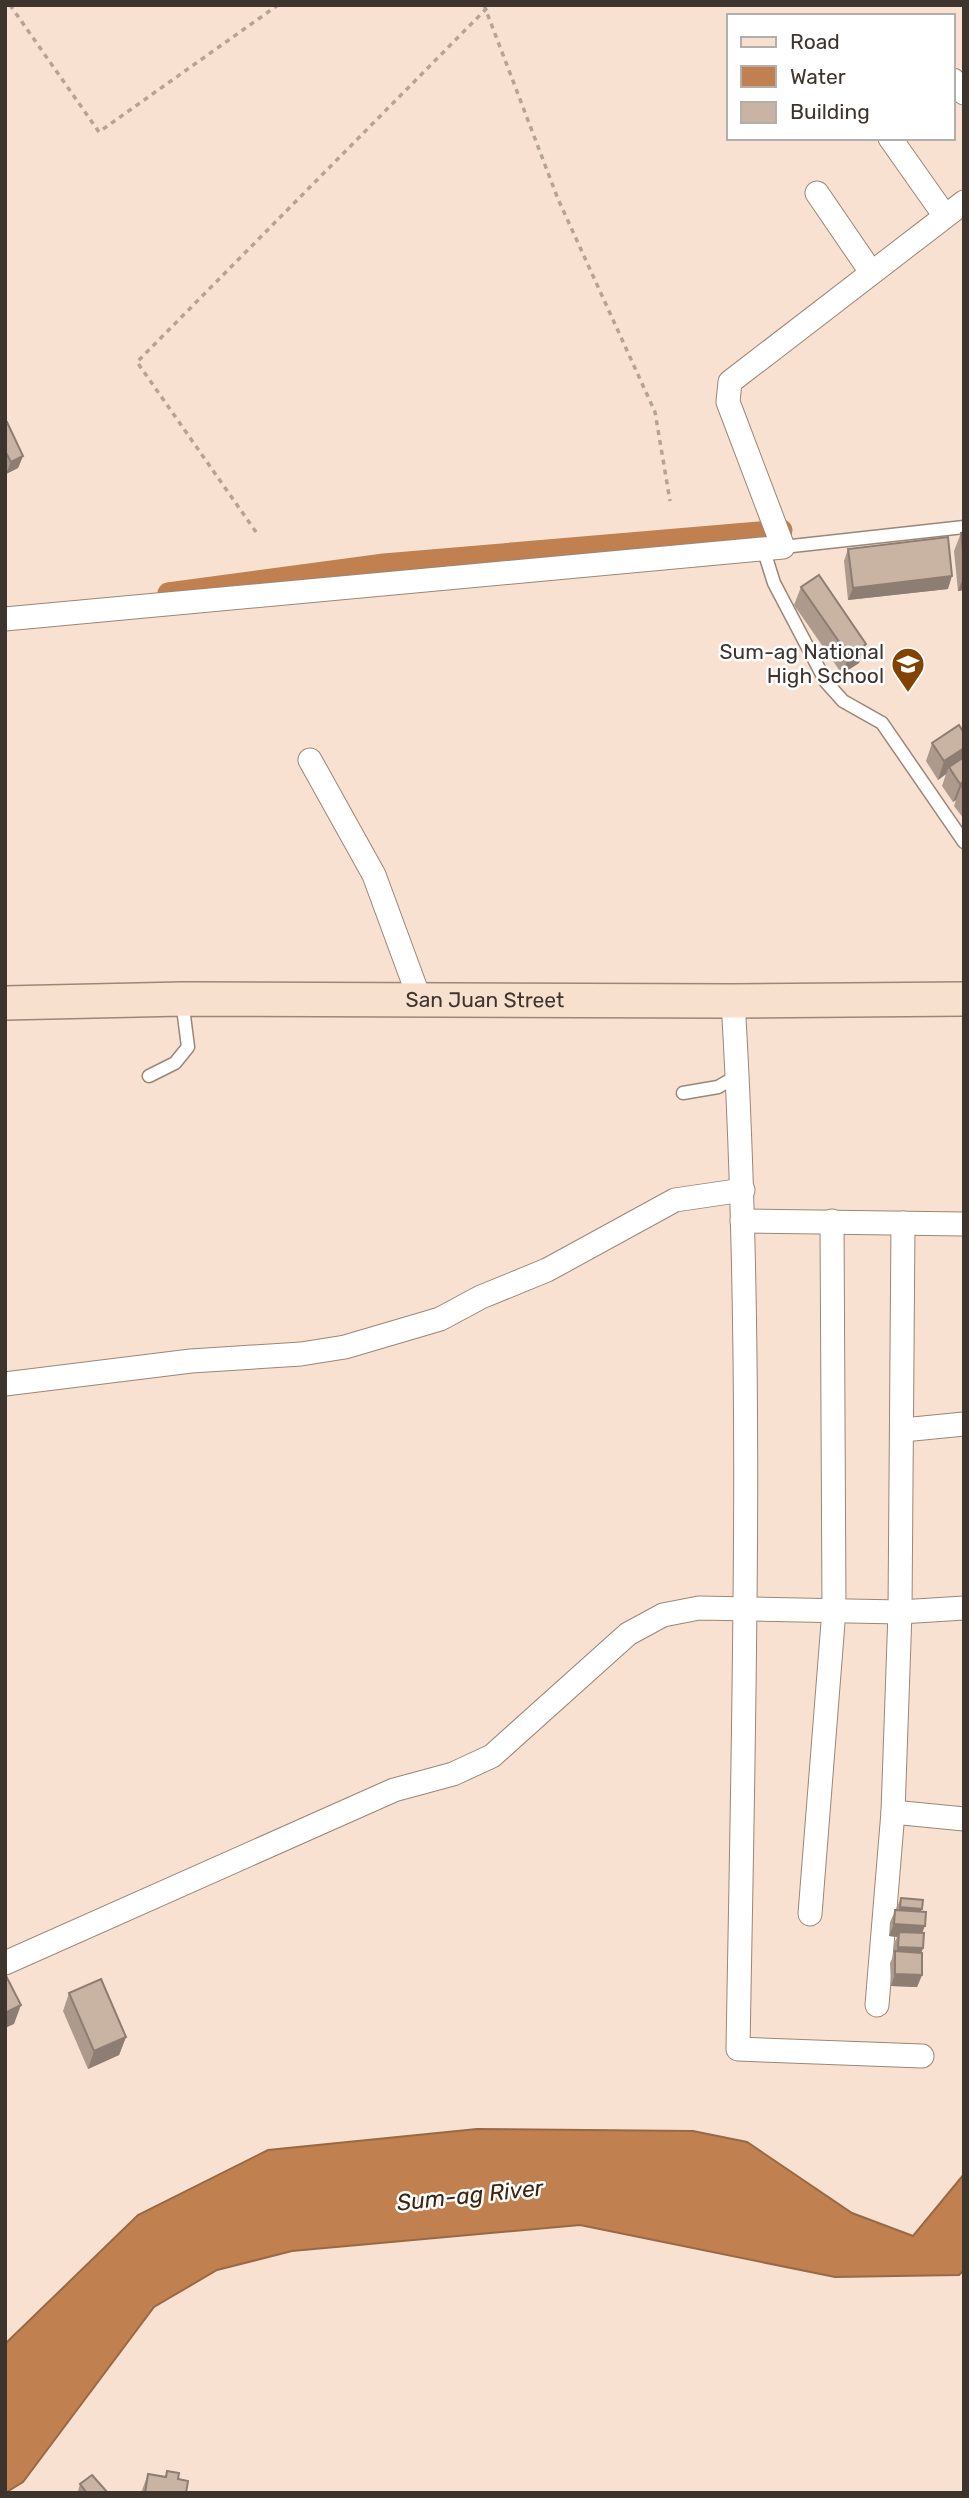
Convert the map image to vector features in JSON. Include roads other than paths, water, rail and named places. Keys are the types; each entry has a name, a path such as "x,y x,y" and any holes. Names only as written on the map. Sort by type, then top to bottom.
{"main road":[{"name":"San Juan Street","path":"5,1003 182,999 964,999"}],"street":[{"path":"891,140 945,216"},
{"path":"817,193 871,272"},
{"path":"5,619 775,538 728,402 730,382 964,202"},
{"path":"310,760 374,875 420,1000"},
{"path":"733,1001 743,1191 746,1609 738,2049 922,2056"},
{"path":"5,1384 191,1361 301,1354 345,1347 440,1319 481,1297 547,1270 675,1200 743,1191"},
{"path":"742,1222 964,1224"},
{"path":"810,1914 834,1610 832,1222"},
{"path":"877,2005 892,1812 900,1612 903,1223"},
{"path":"903,1430 964,1424"},
{"path":"5,1963 394,1790 453,1774 492,1756 628,1634 663,1615 699,1608 900,1612 964,1608"},
{"path":"892,1812 964,1819"}],"lane":[{"path":"964,527 775,538 774,583 826,682 843,701 882,723 964,842"},
{"path":"149,1076 174,1063 188,1047 182,999"},
{"path":"684,1093 718,1087 737,1076"}],"water":[{"name":"Sum-ag River","path":"477,2129 693,2131 747,2142 852,2213 913,2236 964,2174 964,2270 959,2275 835,2277 580,2225 292,2251 217,2270 154,2307 23,2482 5,2493 5,2344 138,2215 268,2150"}],"waterway":[{"path":"168,593 384,564 782,530"}],"place":[{"name":"Sum-ag National High School","path":"908,694"}]}
